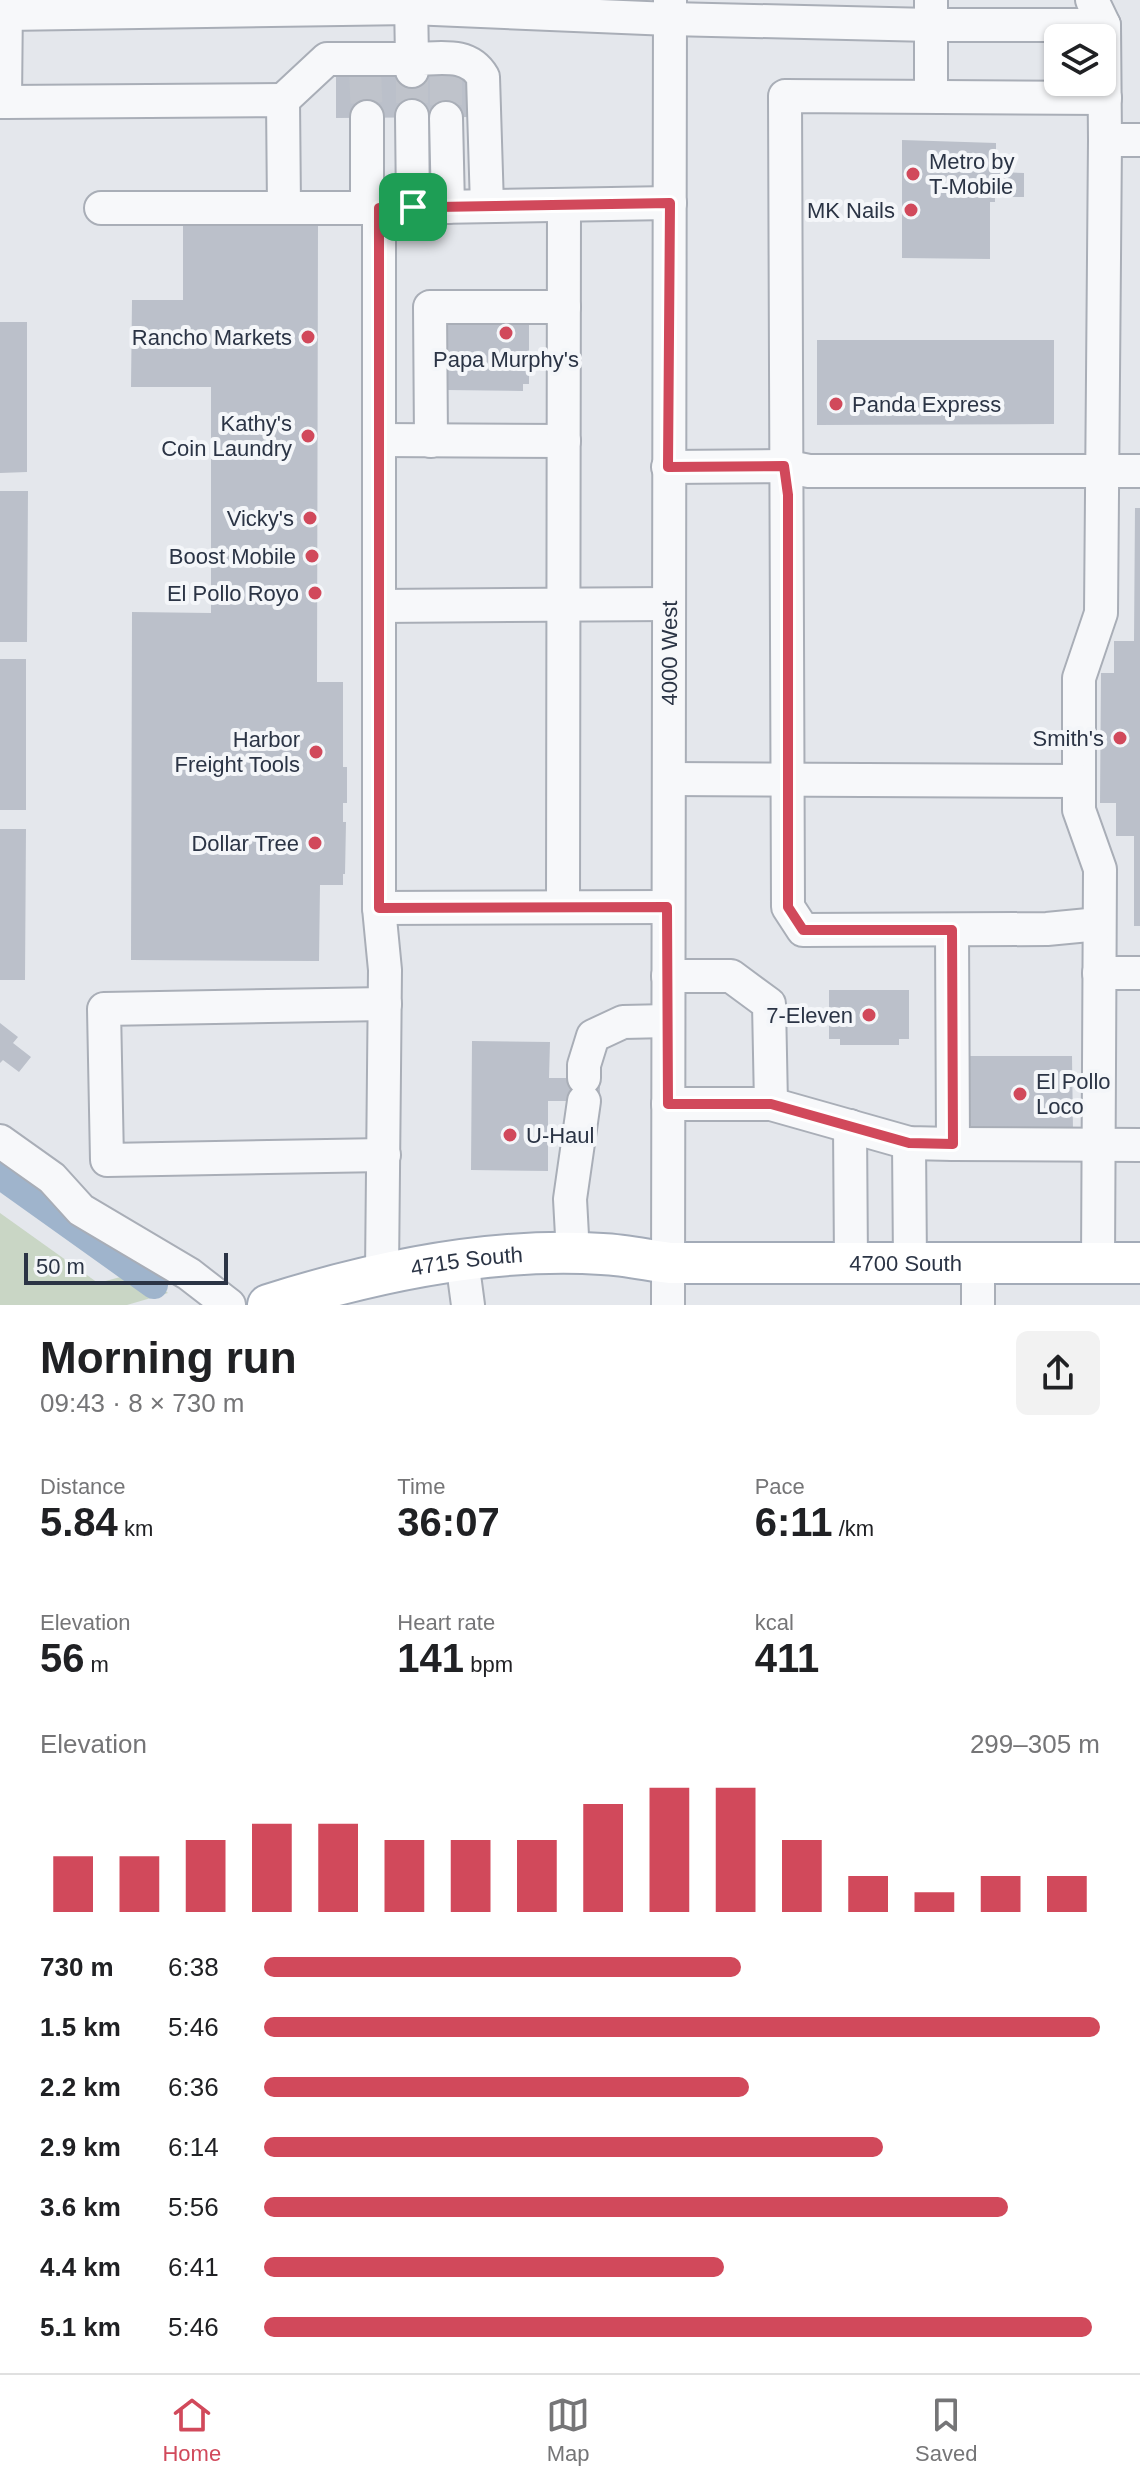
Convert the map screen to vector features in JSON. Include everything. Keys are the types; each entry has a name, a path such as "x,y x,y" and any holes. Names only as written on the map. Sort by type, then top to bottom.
{"main road":[{"name":"4715 South","path":"268,1305 382,1273 462,1260 603,1254 670,1263"},
{"name":"4700 South","path":"670,1263 1140,1263"}],"street":[{"path":"411,4 412,65"},
{"path":"487,206 483,77 477,66 460,59 446,66 365,65 327,59 283,100 2,102 6,7 411,4 670,10 1098,13 1105,98 1101,613 1079,678 1079,810 1100,869 1098,1263"},
{"name":"4000 West","path":"668,1305 670,10"},
{"path":"931,13 931,96"},
{"path":"1099,924 1047,929 803,930 788,907 785,96 1105,98"},
{"path":"283,100 284,208"},
{"path":"412,116 413,207"},
{"path":"367,117 380,440 379,908 385,1004 384,1155 380,1220 382,1273"},
{"path":"446,118 448,207"},
{"path":"1105,140 1140,140"},
{"path":"101,208 670,203"},
{"path":"563,907 564,206"},
{"path":"431,441 430,307 564,307"},
{"path":"380,440 564,441"},
{"path":"668,467 784,466 809,471 1140,471"},
{"path":"379,606 669,604"},
{"path":"669,779 1079,781"},
{"path":"379,908 667,907"},
{"path":"952,930 953,1144"},
{"path":"1099,973 1140,973"},
{"path":"668,976 731,976 769,1004 771,1104"},
{"path":"384,1155 107,1160 104,1009 385,1004"},
{"path":"573,1254 570,1199 584,1090 584,1065 593,1036 623,1022 668,1021"},
{"path":"668,1104 771,1104 909,1143 1140,1145"},
{"path":"850,1126 851,1263"},
{"path":"0,1141 52,1178 81,1210 189,1274 229,1305"},
{"path":"909,1143 910,1264"},
{"path":"462,1260 468,1305"},
{"path":"978,1263 978,1305"}],"green space":[{"path":"0,1213 98,1283 143,1271 168,1293 127,1305 0,1305"}],"building":[{"path":"336,69 468,69 469,117 336,118"},
{"path":"902,140 996,143 996,172 1024,173 1024,197 995,197 995,202 990,202 990,259 902,258"},
{"path":"183,226 318,226 317,682 343,682 343,767 347,767 347,803 343,803 343,822 346,822 345,874 343,885 320,885 319,961 131,960 132,612 211,613 211,387 131,387 132,300 183,300"},
{"path":"447,316 529,321 529,384 523,384 523,391 447,390"},
{"path":"0,322 27,322 27,472 0,473"},
{"path":"817,340 1054,340 1054,424 817,425"},
{"path":"0,491 28,491 27,642 0,642"},
{"name":"Smith's","path":"1135,508 1140,508 1140,926 1134,926 1134,836 1116,836 1116,803 1100,803 1101,673 1114,673 1114,641 1134,641"},
{"path":"0,659 26,659 26,810 0,810"},
{"path":"0,829 26,829 25,980 0,980"},
{"name":"7-Eleven","path":"829,990 909,990 909,1039 899,1039 899,1045 840,1045 840,1039 829,1039"},
{"path":"0,1023 18,1037 13,1043 31,1057 19,1072 3,1060 0,1063"},
{"name":"U-Haul","path":"472,1041 550,1042 549,1078 600,1078 600,1101 548,1101 548,1171 471,1170"},
{"name":"El Pollo Loco","path":"967,1056 1072,1056 1073,1132 969,1131"}],"waterway":[{"path":"0,1175 154,1285"}],"tunnel":[{"path":"365,71 367,117"},
{"path":"412,71 412,116"},
{"path":"446,73 446,118"}],"place":[{"name":"Metro by T-Mobile","path":"913,174"},
{"name":"MK Nails","path":"911,210"},
{"name":"Papa Murphy's","path":"506,333"},
{"name":"Rancho Markets","path":"308,337"},
{"name":"Panda Express","path":"836,404"},
{"name":"Kathy's Coin Laundry","path":"308,436"},
{"name":"Vicky's","path":"310,518"},
{"name":"Boost Mobile","path":"312,556"},
{"name":"El Pollo Royo","path":"315,593"},
{"name":"Smith's","path":"1120,738"},
{"name":"Harbor Freight Tools","path":"316,752"},
{"name":"Dollar Tree","path":"315,843"},
{"name":"7-Eleven","path":"869,1015"},
{"name":"El Pollo Loco","path":"1020,1094"},
{"name":"U-Haul","path":"510,1135"}],"route":[{"path":"670,203 668,467 784,466 788,495 788,907 803,930 952,930 953,1144 909,1143 771,1104 668,1104 667,907 379,908 379,208 413,207 670,203"}]}
